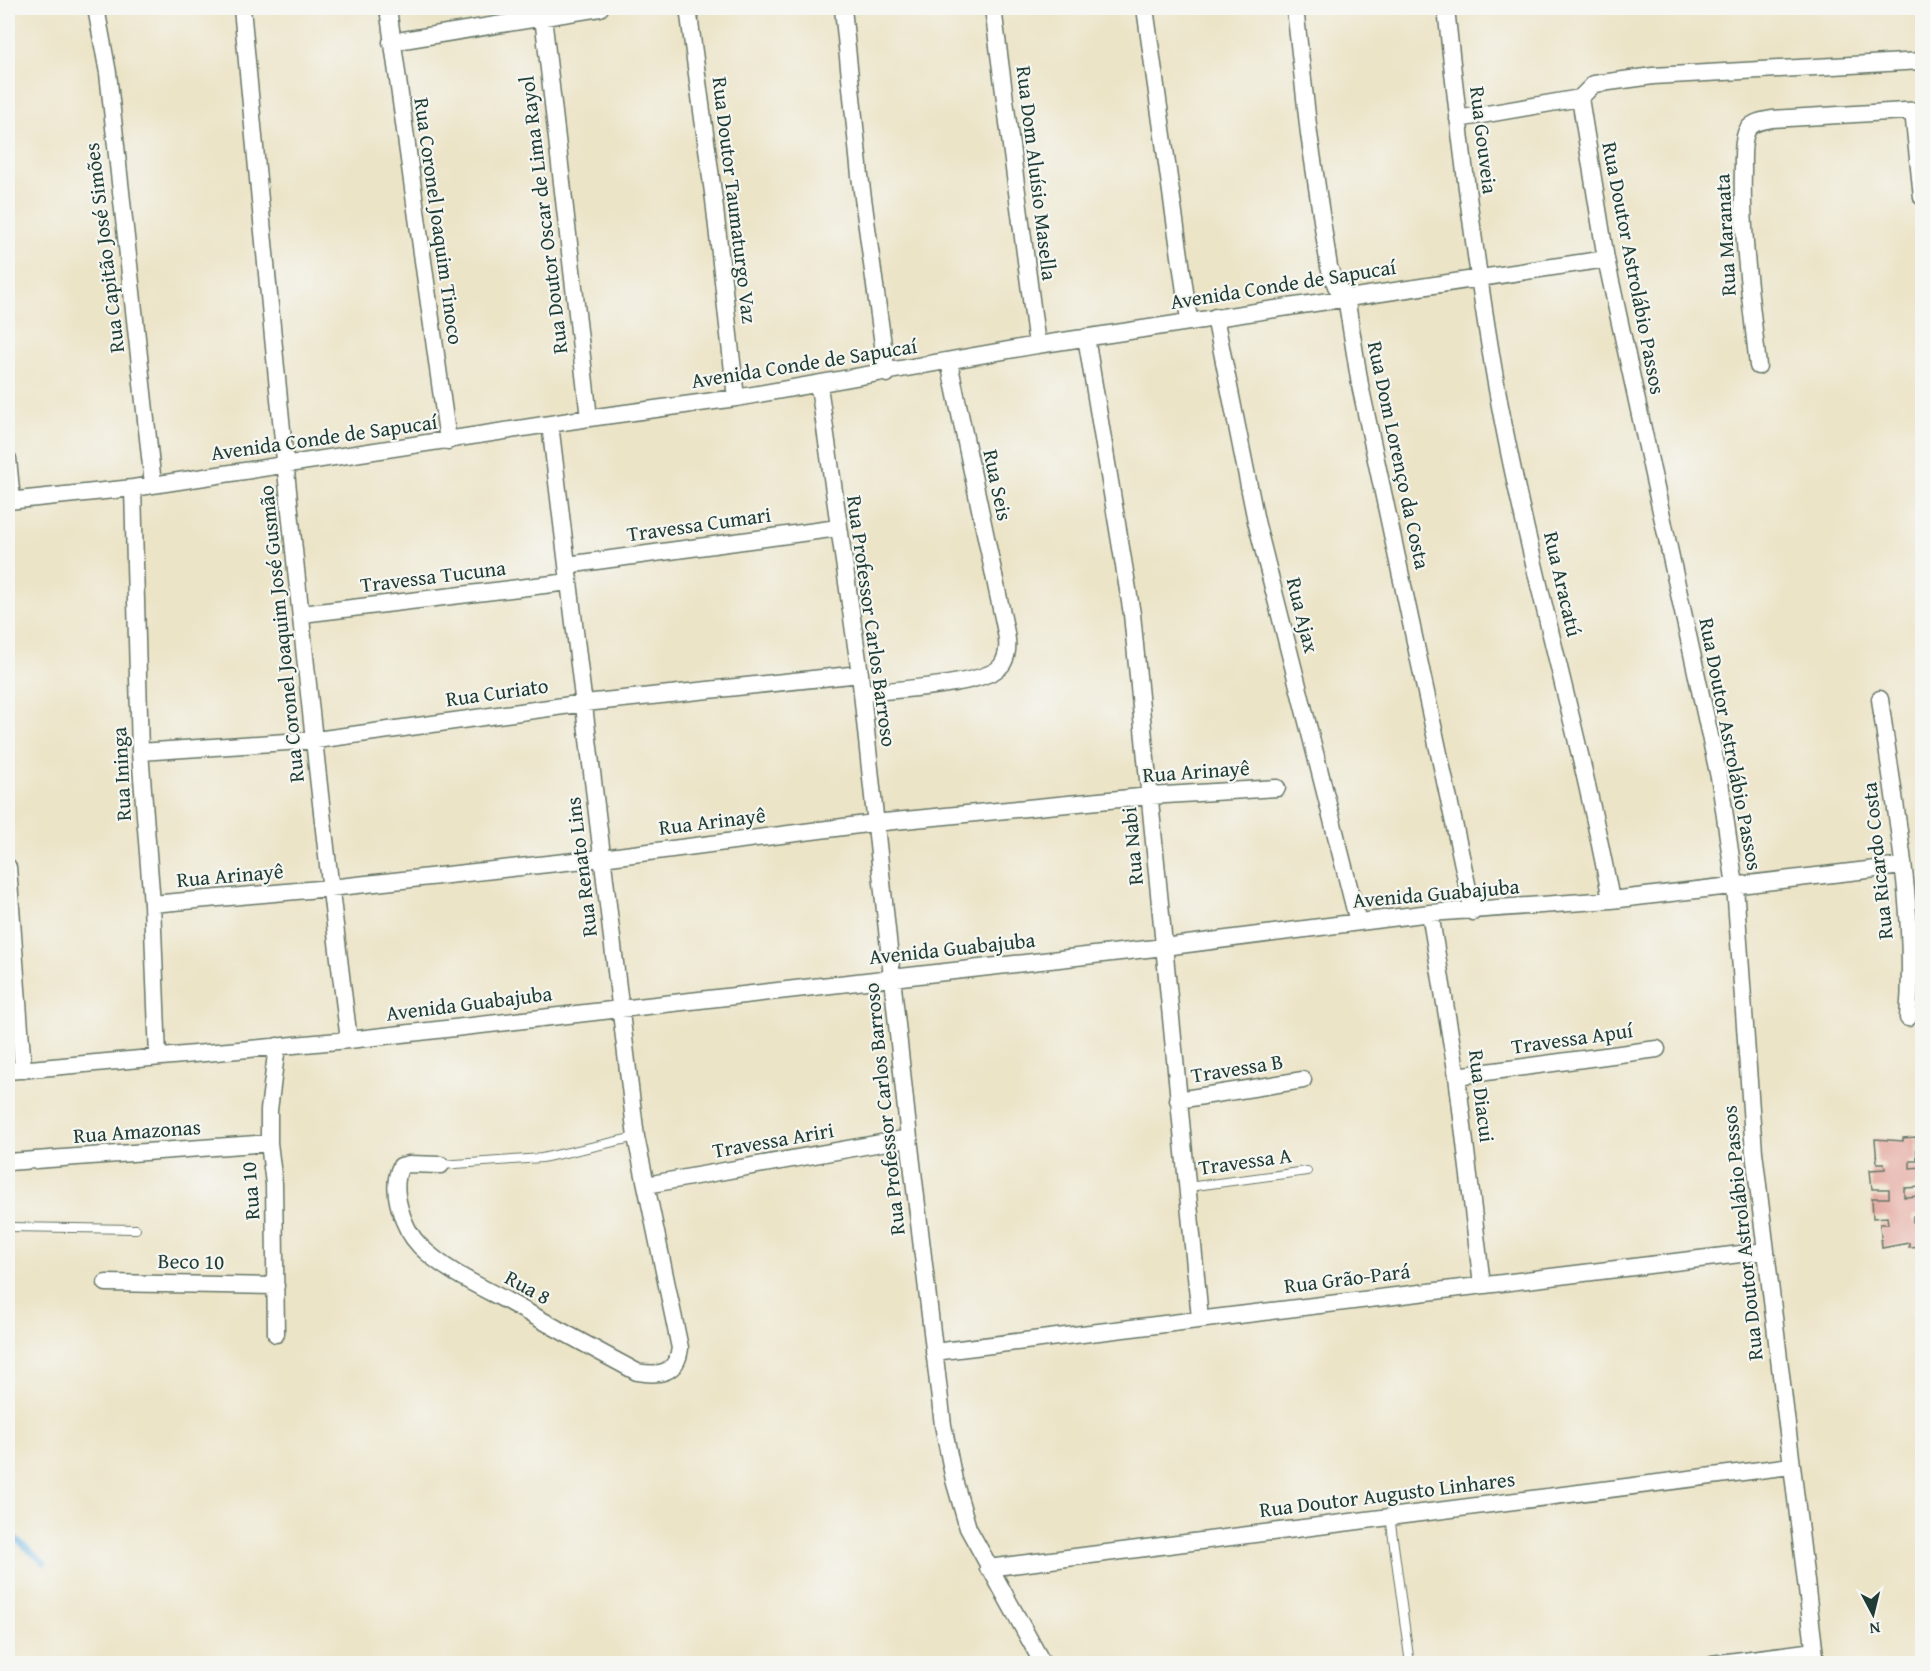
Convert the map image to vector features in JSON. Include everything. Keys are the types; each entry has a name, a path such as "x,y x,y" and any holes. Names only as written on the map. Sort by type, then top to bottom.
{"street":[{"name":"Rua Capitão José Simões","path":"96,8 108,73 153,484"},
{"name":"Rua Coronel Joaquim José Gusmão","path":"242,8 285,466 330,888 349,1040"},
{"name":"Rua Coronel Joaquim Tinoco","path":"388,8 448,441"},
{"path":"392,42 543,12 600,8"},
{"name":"Rua Doutor Taumaturgo Vaz","path":"688,8 714,200 736,398"},
{"path":"843,8 860,176 887,374"},
{"name":"Rua Dom Aluísio Masella","path":"993,8 1037,345"},
{"path":"1145,8 1189,321"},
{"name":"Rua Dom Lorenço da Costa","path":"1295,8 1309,134 1329,267 1336,286 1346,297 1360,385 1473,912"},
{"name":"Rua Gouveia","path":"1446,8 1479,277"},
{"name":"Rua Doutor Oscar de Lima Rayol","path":"543,12 589,418"},
{"path":"1458,119 1580,98 1594,84 1653,75 1923,62"},
{"name":"Rua Doutor Astrolábio Passos","path":"1580,98 1606,259 1720,782 1736,886 1753,1141 1815,1657"},
{"path":"1918,110 1923,197"},
{"name":"Rua Maranata","path":"1758,366 1742,206 1745,134 1749,127 1754,123 1772,119 1918,110"},
{"name":"Avenida Conde de Sapucaí","path":"10,501 133,489 153,484 285,466 589,418 819,386 1037,345 1606,259"},
{"name":"Rua Aracatú","path":"1479,277 1510,456 1593,806 1611,900"},
{"name":"Rua Ajax","path":"1215,317 1256,521 1358,922"},
{"name":"Rua Nabi","path":"1086,338 1132,614 1200,1318"},
{"name":"Rua Seis","path":"862,693 973,680 993,673 1003,666 1008,652 1003,618 949,362"},
{"name":"Rua Professor Carlos Barroso","path":"819,386 837,528 860,674 874,823 943,1425 954,1480 968,1528 988,1568 1043,1664"},
{"name":"Rua Renato Lins","path":"550,424 636,1137 669,1304"},
{"path":"8,459 10,501"},
{"name":"Rua Ininga","path":"133,489 140,752 152,904 158,1057"},
{"name":"Travessa Cumari","path":"567,565 837,528"},
{"name":"Travessa Tucuna","path":"302,614 569,582"},
{"name":"Rua Curiato","path":"140,752 316,740 585,703 860,674"},
{"name":"Rua Ricardo Costa","path":"1880,699 1902,866 1910,960 1908,1018"},
{"name":"Rua Arinayê","path":"152,904 330,888 602,858 874,823 1150,796 1277,788"},
{"name":"Avenida Guabajuba","path":"15,1070 349,1040 1164,947 1430,913 1473,912 1611,900 1902,866"},
{"path":"8,867 15,1070"},
{"name":"Rua Diacui","path":"1430,913 1457,1076 1482,1285"},
{"name":"Rua 10","path":"276,1334 274,1184 269,1143 270,1092 277,1046"},
{"name":"Travessa Apuí","path":"1457,1076 1657,1049"},
{"name":"Travessa B","path":"1178,1100 1304,1080"},
{"name":"Travessa Ariri","path":"646,1185 909,1138"},
{"name":"Rua Amazonas","path":"8,1162 269,1143"},
{"name":"Rua 8","path":"441,1165 401,1166 396,1181 408,1230 421,1247 454,1273 637,1372 654,1375 668,1372 679,1357 676,1326 669,1304"},
{"name":"Rua Grão-Pará","path":"934,1352 1765,1251"},
{"name":"Beco 10","path":"106,1283 276,1286"},
{"name":"Rua Doutor Augusto Linhares","path":"988,1568 1791,1466"},
{"path":"1712,1664 1815,1657"}],"lane":[{"path":"441,1165 542,1158 636,1137"},
{"name":"Travessa A","path":"1188,1187 1306,1171"},
{"path":"8,1227 136,1229"},
{"path":"1390,1516 1410,1664"}],"building":[{"path":"1916,1137 1917,1161 1910,1161 1910,1168 1922,1167 1922,1187 1904,1188 1904,1197 1922,1196 1922,1215 1913,1216 1913,1222 1921,1221 1922,1246 1909,1247 1909,1243 1882,1248 1880,1224 1888,1224 1887,1217 1873,1218 1872,1198 1889,1198 1889,1189 1872,1189 1870,1170 1885,1169 1884,1163 1877,1163 1875,1139 1903,1141 1903,1138"}],"waterway":[{"path":"8,1532 44,1563"}]}
